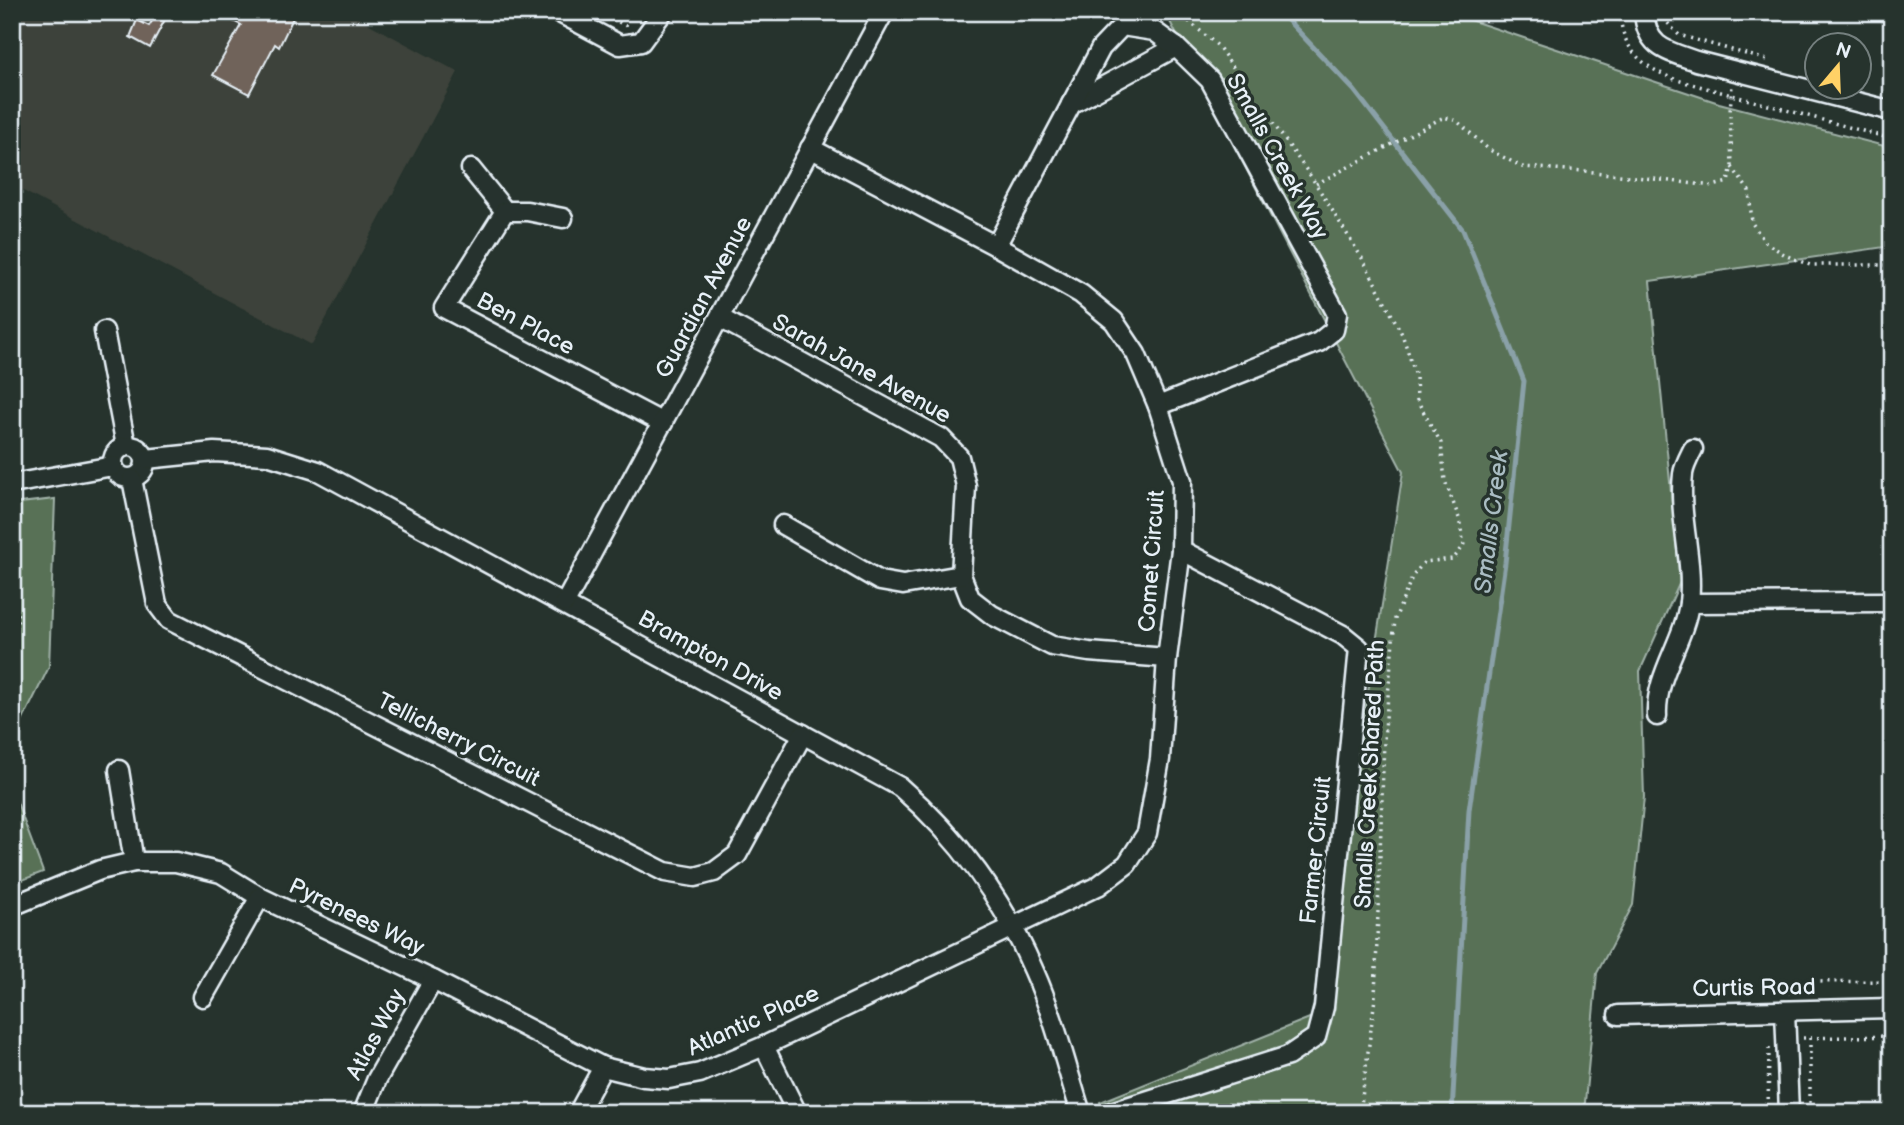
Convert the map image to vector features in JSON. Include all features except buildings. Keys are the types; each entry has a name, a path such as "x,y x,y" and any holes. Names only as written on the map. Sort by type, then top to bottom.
{"street":[{"path":"558,12 620,45 641,42 663,12"},
{"name":"Guardian Avenue","path":"565,603 884,12"},
{"path":"1644,12 1647,32 1655,44 1666,51 1892,111"},
{"name":"Smalls Creek Way","path":"996,246 1101,48 1122,26 1154,31 1176,47 1210,80 1338,314 1334,330 1319,342 1158,406"},
{"path":"1071,104 1176,47"},
{"name":"Comet Circuit","path":"810,148 1081,294 1114,321 1136,354 1158,406 1182,481 1181,550 1167,659 1160,759 1147,833 1127,864 1098,886 1012,926"},
{"path":"471,169 505,211 527,211 563,218"},
{"name":"Ben Place","path":"505,211 444,308 663,423"},
{"name":"Sarah Jane Avenue","path":"720,318 941,438 959,457 966,486 961,575"},
{"path":"104,331 126,446"},
{"path":"126,446 141,450 146,464 141,474 132,479 122,477 113,466 115,454 126,446"},
{"path":"1657,716 1656,701 1689,603 1683,472 1693,449"},
{"name":"Brampton Drive","path":"145,459 214,452 254,454 317,471 565,603 900,787 928,811 954,840 988,886 1012,926 1036,974 1081,1113"},
{"path":"12,484 113,466"},
{"name":"Tellicherry Circuit","path":"132,479 157,604 169,620 665,872 695,877 715,872 737,855 803,734"},
{"path":"783,525 880,581 903,585 961,575 971,598 992,615 1052,646 1167,659"},
{"name":"Farmer Circuit","path":"1108,1113 1288,1056 1316,1037 1324,1007 1359,648 1343,635 1181,550"},
{"path":"1689,603 1892,602"},
{"path":"119,770 134,862"},
{"name":"Pyrenees Way","path":"19,903 100,870 134,862 176,862 221,873 260,897 433,980"},
{"path":"203,997 260,897"},
{"name":"Atlantic Place","path":"433,980 603,1067 644,1077 669,1079 700,1073 764,1046 1012,926"},
{"name":"Atlas Way","path":"363,1113 377,1079 433,980"},
{"name":"Curtis Road","path":"1618,1015 1892,1009"},
{"path":"1786,1011 1789,1113"},
{"path":"764,1046 797,1113"},
{"path":"578,1113 603,1067"}],"path":[{"path":"600,12 634,30"},
{"path":"1662,12 1662,17 1679,35 1769,60"},
{"name":"Smalls Creek Shared Path","path":"1182,14 1218,46 1316,184 1362,258 1402,334 1416,376 1417,400 1441,443 1445,481 1464,546 1453,559 1424,562 1412,577 1395,619 1384,740 1376,998 1360,1113"},
{"path":"1316,184 1444,117 1457,121 1488,149 1522,167 1585,171 1713,186 1728,182 1732,167 1731,94"},
{"path":"1732,167 1749,191 1752,223 1765,242 1787,256 1810,265 1892,265"},
{"path":"12,593 18,613 18,628 12,639"},
{"path":"12,847 20,881 19,903"},
{"path":"12,882 20,881"},
{"path":"1768,1113 1767,1052 1772,1041 1786,1038 1892,1036"},
{"path":"1810,1038 1810,1113"}],"shaded area":[{"path":"12,12 347,12 458,72 312,345 12,185"}],"green space":[{"path":"1165,12 1446,12 1719,103 1892,148 1892,246 1650,281 1680,582 1640,671 1644,797 1633,905 1597,973 1584,1113 1102,1113 1100,1102 1317,1015 1403,472"},
{"path":"55,499 49,667 12,742 12,504"},
{"path":"12,789 43,872 12,884"}],"waterway":[{"name":"Smalls Creek","path":"1280,12 1354,90 1463,230 1524,381 1505,563 1469,810 1452,1113"}]}
